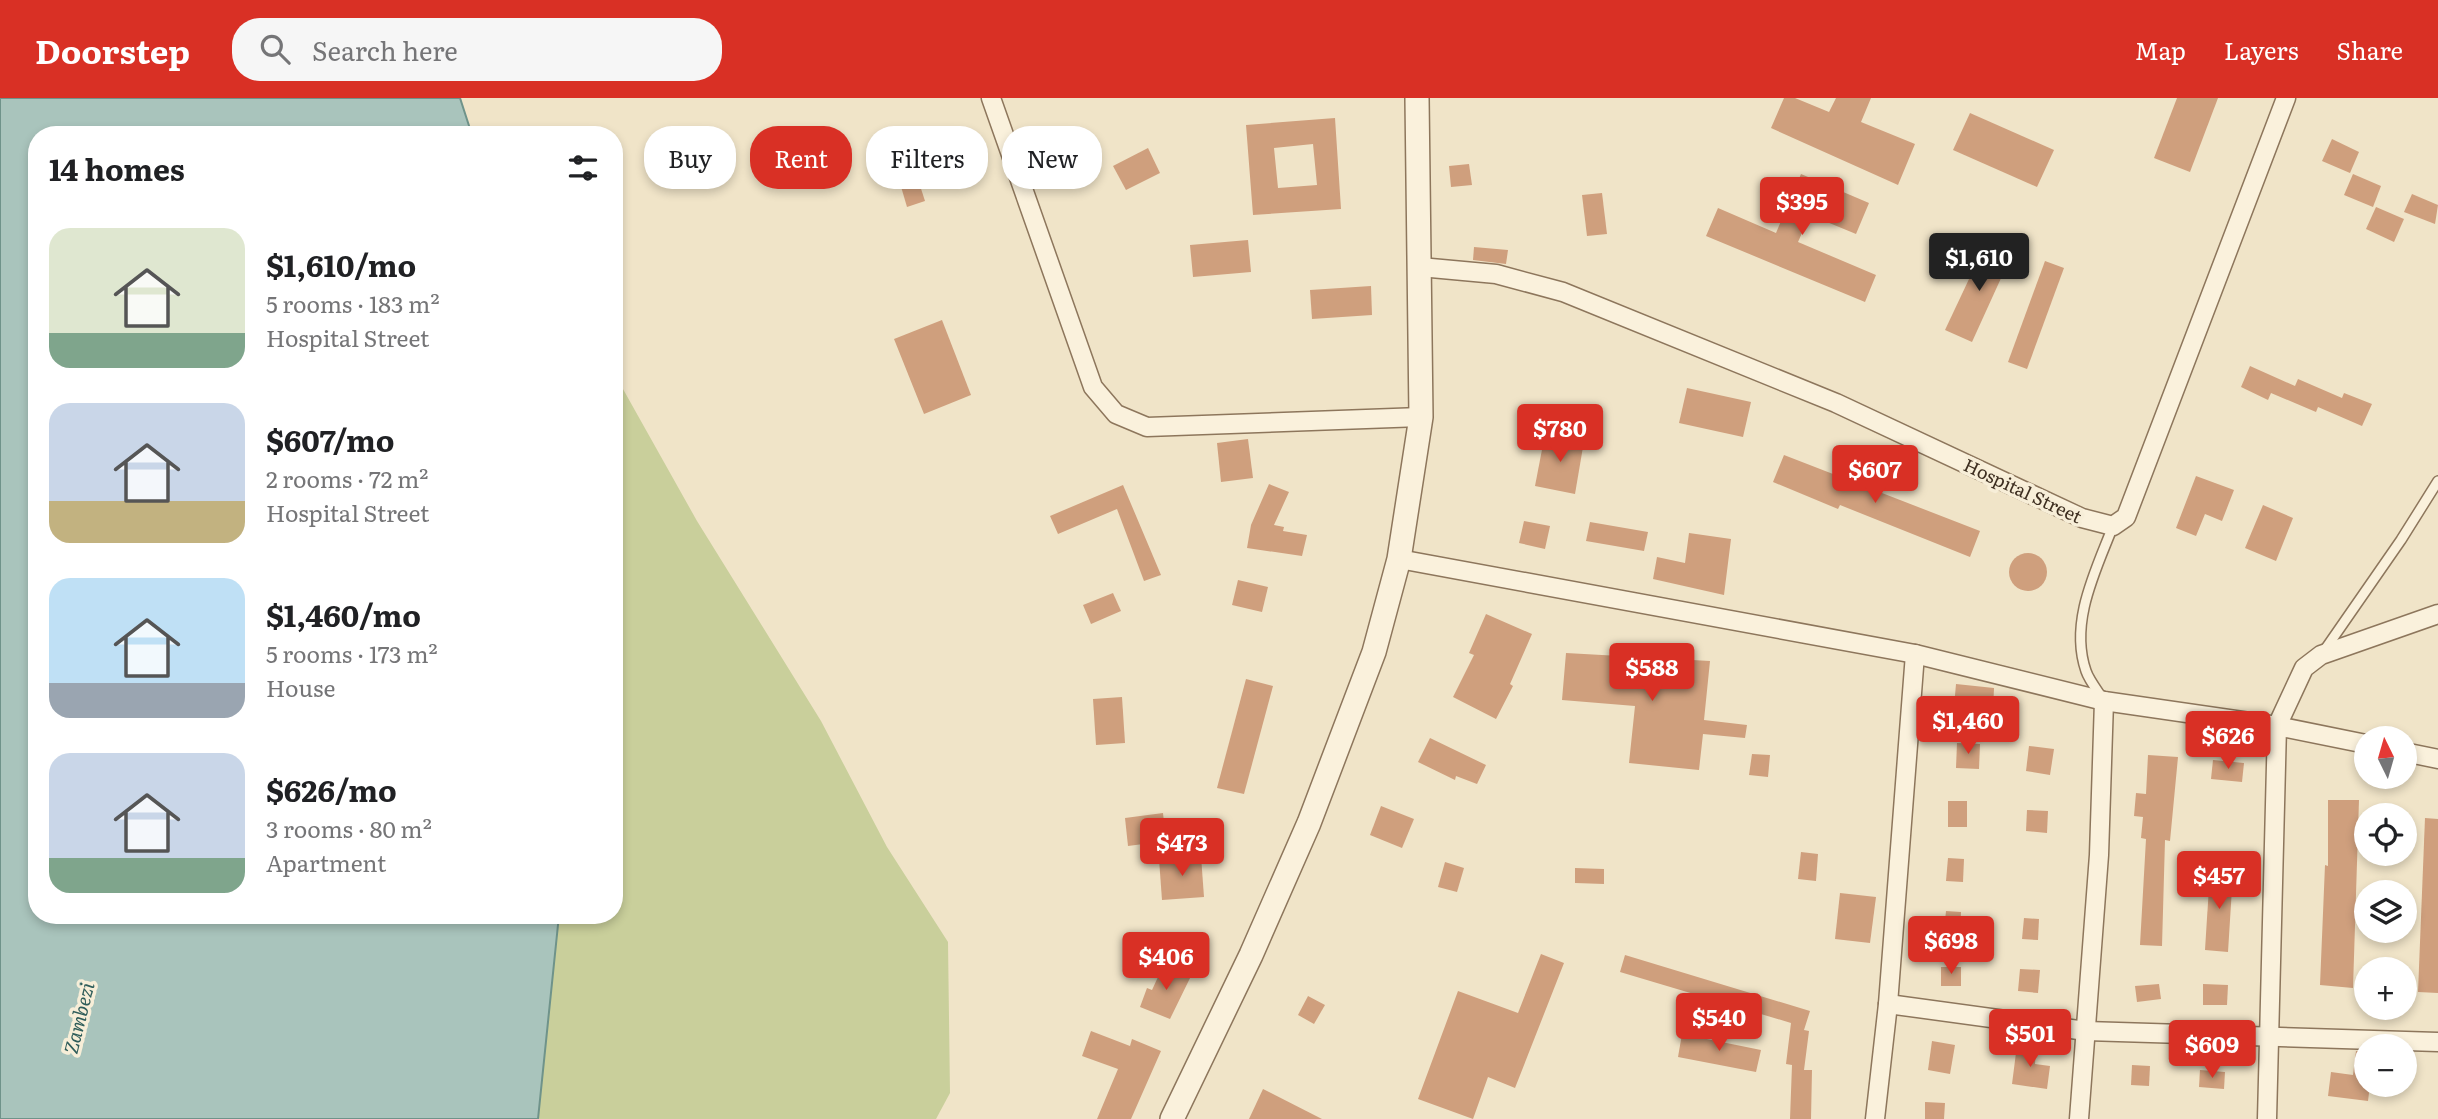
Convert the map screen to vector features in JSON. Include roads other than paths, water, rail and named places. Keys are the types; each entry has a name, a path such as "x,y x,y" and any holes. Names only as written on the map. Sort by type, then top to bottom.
{"street":[{"path":"991,98 1093,387 1116,414 1147,427 1421,418"},
{"path":"1171,1119 1251,955 1309,823 1374,652 1399,559 1421,418 1417,98"},
{"path":"2113,526 2126,517 2286,98"},
{"name":"Hospital Street","path":"1420,267 1496,274 1563,292 1836,403 2082,518 2113,526"},
{"path":"1399,559 1915,654 2104,701 2277,726 2354,742"},
{"path":"2267,1119 2277,726 2304,668 2321,655 2438,614"},
{"path":"1875,1119 1888,1004 1915,654"},
{"path":"2079,1119 2099,855 2104,701"},
{"path":"2417,755 2438,759"},
{"path":"1888,1004 2086,1031 2438,1042"}],"lane":[{"path":"2321,655 2401,540 2438,481"},
{"path":"2104,701 2086,672 2080,625 2091,585 2113,526"}],"water":[{"name":"Zambezi","path":"0,98 460,98 469,126 28,126 28,924 558,924 538,1119 0,1119"}]}
